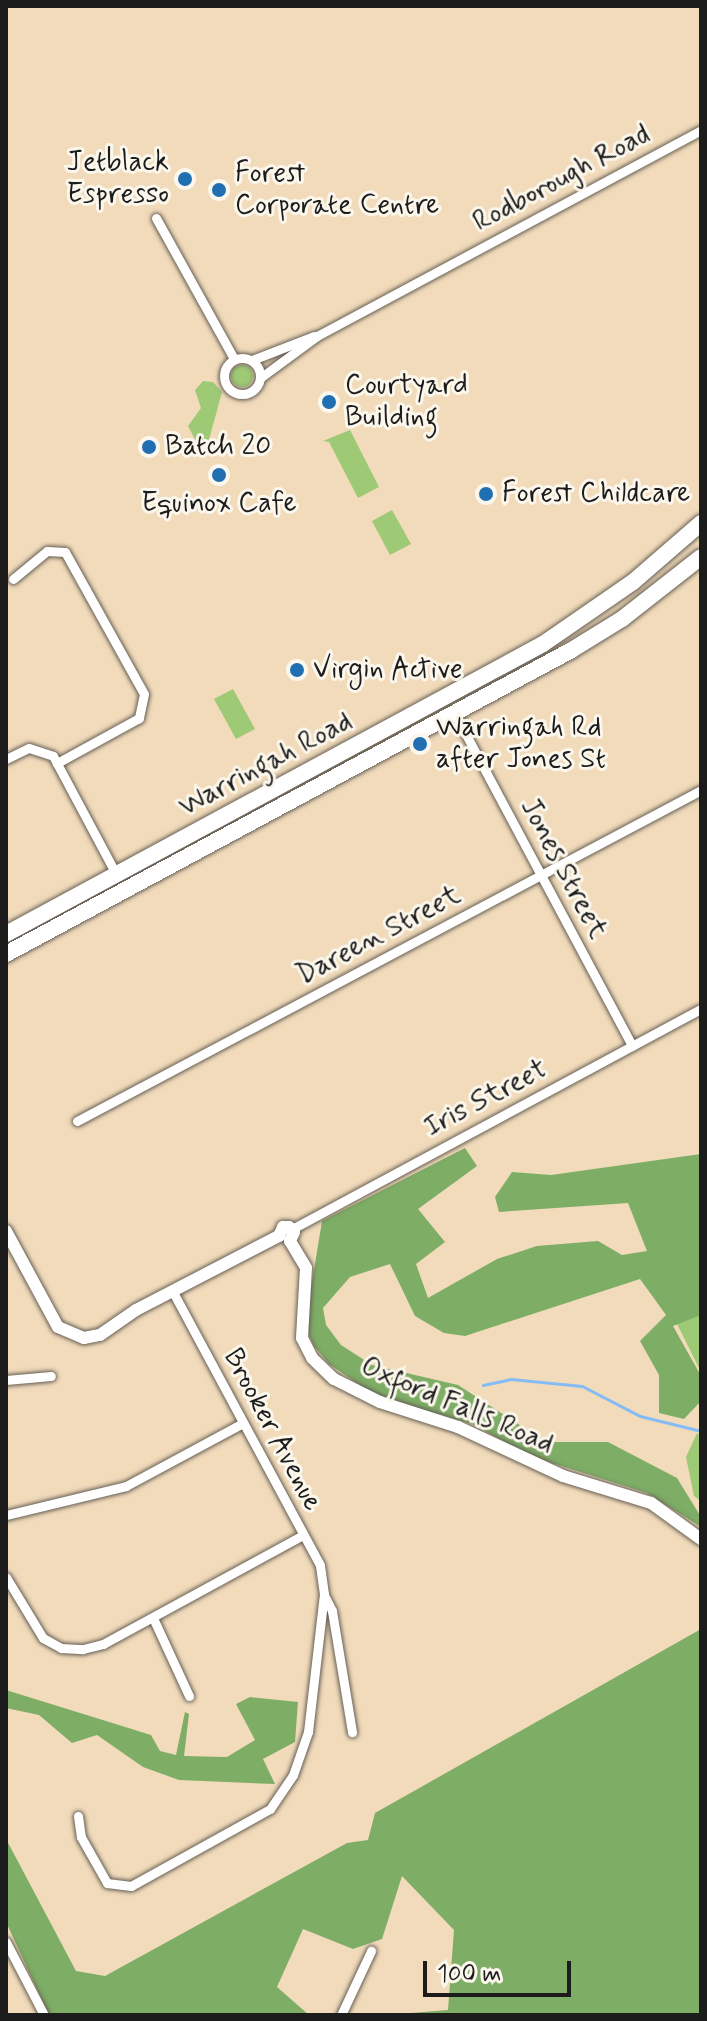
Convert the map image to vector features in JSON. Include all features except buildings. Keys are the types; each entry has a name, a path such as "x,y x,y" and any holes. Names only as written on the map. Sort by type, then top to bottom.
{"highway":[{"name":"Warringah Road","path":"6,934 543,644 633,582 701,523"},
{"name":"Warringah Road","path":"6,954 455,714 622,619 701,557"}],"street":[{"name":"Rodborough Road","path":"252,360 317,336 701,130"},
{"path":"156,218 234,359"},
{"name":"Rodborough Road","path":"260,378 317,336"},
{"path":"234,359 252,360 260,378 248,393 233,392 223,375 234,359"},
{"path":"13,579 47,551 65,552 144,694 139,718 57,763"},
{"name":"Jones Street","path":"455,714 632,1046"},
{"path":"6,759 39,748 57,763 116,874"},
{"name":"Dareen Street","path":"77,1121 701,790"},
{"name":"Iris Street","path":"287,1235 701,1009"},
{"path":"6,1231 55,1322 78,1337 100,1335 172,1290 287,1235"},
{"name":"Oxford Falls Road","path":"287,1235 306,1268 302,1338 312,1358 334,1379 380,1402 458,1427 563,1476 651,1503 701,1539"},
{"name":"Brooker Avenue","path":"78,1816 87,1849 107,1883 117,1888 131,1886 270,1809 293,1775 308,1732 324,1594 320,1565 172,1290"},
{"path":"6,1380 51,1376"},
{"path":"6,1515 126,1486 243,1423"},
{"path":"6,1577 34,1630 61,1648 103,1644 303,1535"},
{"name":"Brooker Avenue","path":"324,1594 332,1611 352,1732"},
{"path":"153,1618 189,1696"},
{"path":"6,1942 44,2015"},
{"path":"341,2015 371,1951"}],"green space":[{"path":"242,365 250,368 253,376 250,384 242,387 234,384 231,376 234,368"},
{"path":"203,381 213,382 222,392 207,447 198,445 188,426 201,408 195,390"},
{"path":"350,430 379,487 358,498 329,442 323,441"},
{"path":"392,510 411,544 390,555 372,521"},
{"path":"233,689 255,729 236,739 214,699"},
{"path":"465,1148 477,1166 418,1209 445,1242 416,1264 428,1298 497,1259 537,1246 598,1241 622,1255 647,1251 628,1203 499,1212 495,1197 512,1172 551,1175 701,1154 701,1315 673,1326 701,1376 701,1401 684,1419 659,1413 659,1375 640,1341 666,1315 640,1279 465,1336 444,1333 415,1316 390,1264 350,1277 323,1308 326,1325 341,1345 372,1365 458,1385 546,1442 608,1442 677,1478 701,1517 701,1527 647,1493 533,1457 472,1424 376,1396 329,1364 314,1346 305,1325 322,1221"},
{"path":"701,1313 701,1369 700,1370 677,1324"},
{"path":"697,1433 701,1437 701,1501 694,1496 686,1457"},
{"path":"701,1629 701,2015 386,2015 448,2010 454,1930 402,1876 382,1939 353,1949 303,1929 277,1987 309,2015 49,2015 6,1922 6,1839 76,1971 105,1976 347,1843 368,1840 375,1813"},
{"path":"6,1690 151,1735 160,1751 176,1755 185,1712 189,1714 184,1756 227,1757 255,1740 236,1704 250,1697 298,1702 295,1742 263,1759 275,1784 179,1780 143,1767 97,1735 72,1743 39,1715 6,1708"}],"waterway":[{"path":"483,1385 511,1379 582,1386 640,1416 701,1431"}],"place":[{"name":"Jetblack Espresso","path":"185,179"},
{"name":"Forest Corporate Centre","path":"219,190"},
{"name":"Courtyard Building","path":"329,402"},
{"name":"Batch 20","path":"149,447"},
{"name":"Equinox Cafe","path":"219,475"},
{"name":"Forest Childcare","path":"486,494"},
{"name":"Virgin Active","path":"297,670"},
{"name":"Warringah Rd after Jones St","path":"420,744"}]}
